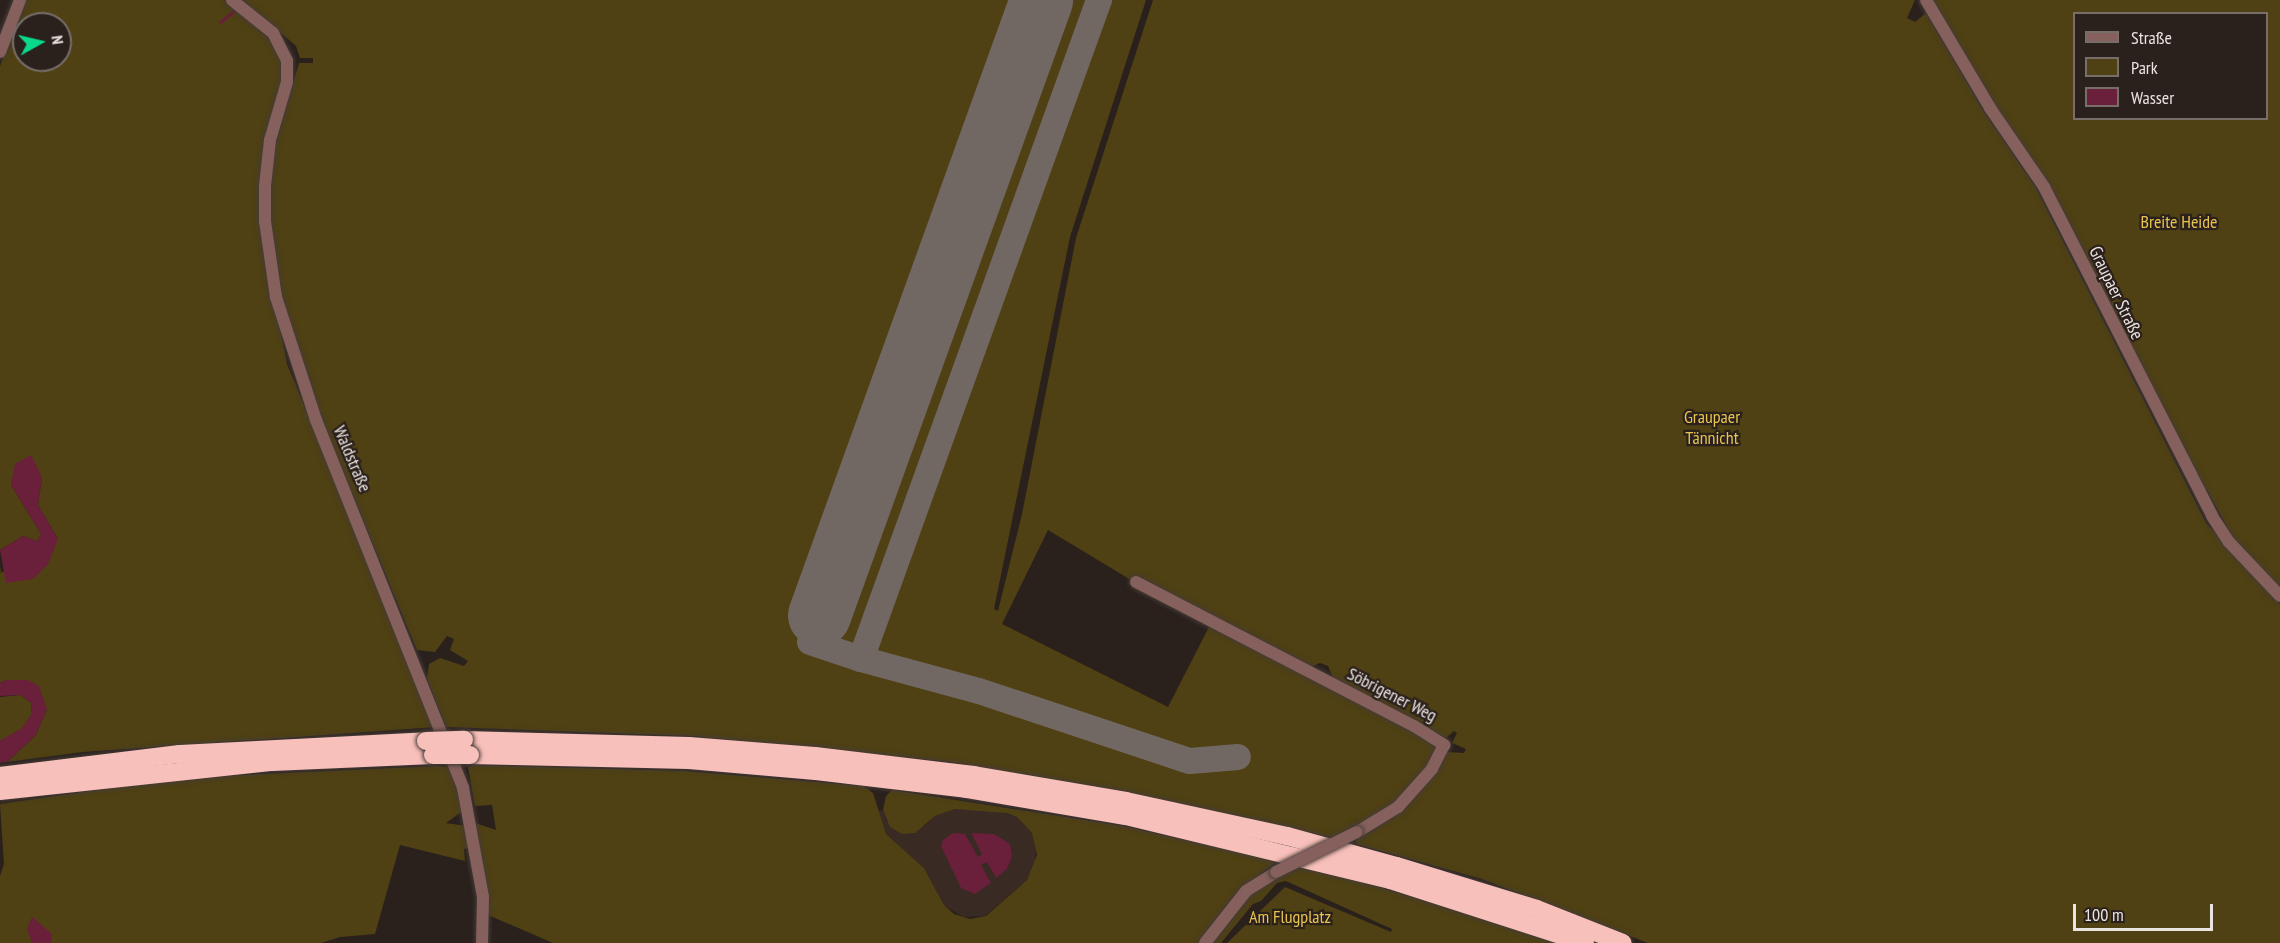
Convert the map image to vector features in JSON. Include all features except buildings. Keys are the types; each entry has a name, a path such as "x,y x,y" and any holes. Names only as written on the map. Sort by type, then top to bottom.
{"highway":[{"path":"0,776 273,762 430,748 467,747 689,746 814,756 974,775 1126,801 1287,836 1397,866 1537,909 1623,943"},
{"path":"467,747 689,760 816,771 1115,814 1334,864 1585,943"},
{"path":"0,791 85,772"}],"street":[{"path":"0,52 20,0"},
{"name":"Graupaer Straße","path":"1926,0 1990,108 2044,188 2212,516 2229,542 2280,596"},
{"name":"Waldstraße","path":"233,1 247,11 279,42 288,71 270,140 265,186 265,221 276,297 316,420 464,788 483,897 482,943"},
{"name":"Söbrigener Weg","path":"1136,582 1414,726 1444,745 1432,769 1398,807 1357,832 1276,872 1246,891 1205,943"}],"shaded area":[{"path":"955,809 993,810 1017,817 1032,833 1036,844 1035,868 1027,880 985,916 963,917 944,905 924,868 886,834 877,811 883,810 887,821 924,826 935,816"}],"green space":[{"path":"25,0 225,0 267,37 278,52 283,65 280,92 267,128 262,158 260,224 287,364 437,727 83,752 7,762 36,735 47,709 6,680 0,683 0,565 1,573 58,539 38,505 42,477 11,485 41,534 37,541 23,536 0,550 0,66 12,34 12,72 72,72 72,12 20,12"},
{"name":"Graupaer Tännicht","path":"243,0 1146,0 1070,237 994,609 998,611 1022,514 1076,238 1153,0 1915,0 1907,18 1915,22 1926,13 1984,112 2036,188 2206,523 2280,604 2280,943 1648,943 1482,879 1356,844 1357,838 1372,831 1420,792 1447,752 1464,753 1466,749 1452,743 1457,733 1454,731 1446,738 1334,680 1328,666 1320,663 1308,668 1133,577 1131,580 1048,530 1002,624 1168,707 1210,625 1432,738 1437,747 1428,769 1384,813 1333,838 1134,794 942,761 692,736 446,727 427,679 429,664 440,658 464,666 468,661 450,650 454,639 447,636 435,652 417,650 320,416 280,290 270,218 272,156 299,63 313,63 313,58 300,58 296,46"},
{"name":"Breite Heide","path":"1933,0 2280,0 2280,588 2233,537"},
{"path":"21,695 31,703 32,714 23,728 0,741 0,697"},
{"path":"475,765 683,771 864,786 873,793 886,834 924,868 944,905 954,914 970,919 986,916 1027,880 1037,855 1032,833 1017,817 1006,813 955,809 935,816 915,833 902,834 890,827 883,810 886,796 892,790 1123,826 1277,861 1259,875 1202,943 553,943 488,915 475,823 496,830 492,805 475,806 468,767"},
{"path":"438,766 453,768 464,810 446,823 467,826 471,847 464,849 465,861 400,845 375,934 340,937 321,943 0,943 0,876 4,864 0,804 181,778"},
{"name":"Am Flugplatz","path":"1300,865 1460,910 1556,943 1227,943 1285,887 1391,932 1392,929 1286,881 1277,883 1261,901 1253,904 1221,943 1209,943 1248,894"}],"water":[{"path":"31,455 42,477 38,505 58,539 48,564 33,579 6,583 0,550 23,536 37,541 41,534 11,485 15,464"},
{"path":"6,680 28,680 39,686 47,709 36,735 7,762 0,763 0,741 22,728 32,714 31,703 21,695 0,696 0,683"},
{"path":"953,833 965,834 978,857 982,854 971,833 994,834 1010,844 1012,856 1007,869 996,878 987,862 981,865 991,883 975,894 961,888 941,846 943,840"},
{"path":"32,917 52,934 51,943 32,943 27,929"}],"waterway":[{"path":"220,22 238,8"}],"taxiway":[{"path":"819,615 810,642 861,659 1099,0"},
{"path":"861,659 979,691 1190,761 1238,757"}],"runway":[{"path":"819,615 1041,0"}]}
